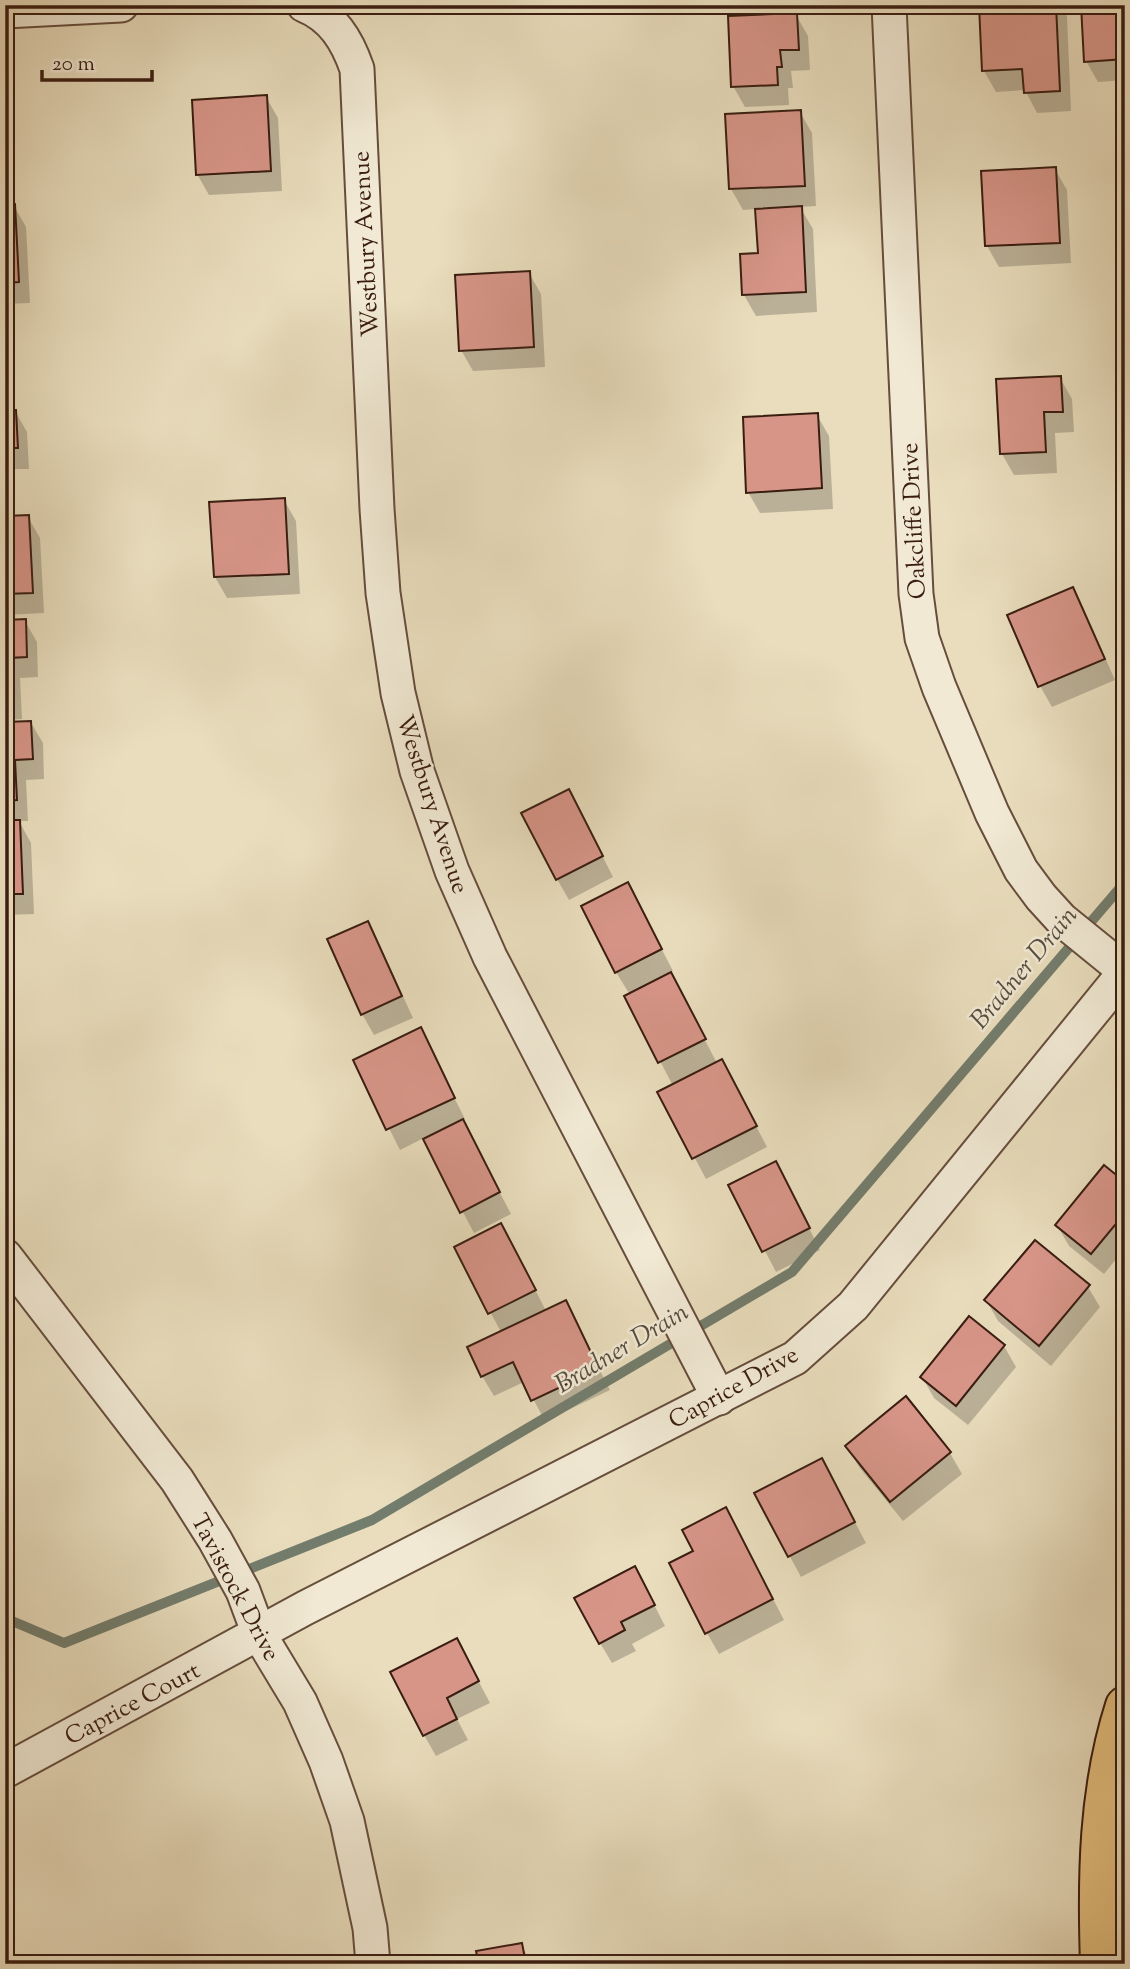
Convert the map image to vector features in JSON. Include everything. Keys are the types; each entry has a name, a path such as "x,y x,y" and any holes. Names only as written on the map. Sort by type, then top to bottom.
{"highway":[{"path":"1100,1964 1097,1887 1100,1832 1115,1738 1125,1706"}],"street":[{"path":"5,10 121,5"},
{"name":"Westbury Avenue","path":"304,5 315,10 338,29 349,46 357,69 383,593 398,693 417,771 452,871 489,957 719,1398"},
{"name":"Oakcliffe Drive","path":"889,5 916,594 922,638 939,687 992,813 1021,870 1061,919 1125,972"},
{"name":"Caprice Drive","path":"259,1634 794,1358 853,1306 1125,972"},
{"name":"Tavistock Drive","path":"5,1256 177,1480 243,1591 259,1634 300,1702 326,1761 343,1809 370,1928 373,1964"},
{"name":"Caprice Court","path":"5,1771 259,1634"}],"building":[{"path":"979,5 1056,5 1060,91 1024,93 1022,69 982,71"},
{"path":"1081,5 1125,5 1125,59 1084,62"},
{"path":"797,13 799,50 780,50 782,67 777,67 778,85 731,87 728,16"},
{"path":"267,95 271,171 196,175 192,100"},
{"path":"801,110 805,186 729,189 725,114"},
{"path":"1056,167 1060,243 985,246 981,171"},
{"path":"15,204 19,282 5,283 5,205"},
{"path":"802,206 806,292 742,295 740,254 758,253 755,209"},
{"path":"530,271 534,347 459,351 455,275"},
{"path":"1061,376 1063,412 1044,412 1046,452 1000,454 996,379"},
{"path":"5,410 16,410 18,448 5,448"},
{"path":"818,413 822,488 746,493 743,417"},
{"path":"285,498 289,574 214,577 209,502"},
{"path":"29,515 33,593 5,594 5,516"},
{"path":"1073,587 1105,659 1038,687 1007,615"},
{"path":"26,619 27,657 9,658 11,698 5,699 5,620"},
{"path":"31,721 33,759 15,760 17,800 5,801 5,722"},
{"path":"569,789 603,856 556,880 521,813"},
{"path":"5,820 20,820 23,894 5,894"},
{"path":"628,882 662,949 615,973 581,906"},
{"path":"368,921 402,996 361,1015 327,939"},
{"path":"671,972 706,1039 658,1063 624,996"},
{"path":"421,1027 455,1098 386,1130 353,1060"},
{"path":"722,1059 757,1126 692,1159 657,1092"},
{"path":"463,1119 500,1192 460,1213 423,1139"},
{"path":"776,1161 810,1228 762,1252 728,1185"},
{"path":"1104,1165 1125,1182 1125,1213 1091,1254 1055,1225"},
{"path":"501,1223 536,1290 488,1314 454,1247"},
{"path":"1035,1240 1090,1285 1039,1346 984,1300"},
{"path":"566,1300 599,1369 531,1401 513,1362 481,1377 467,1347"},
{"path":"969,1316 1005,1345 956,1406 920,1377"},
{"path":"906,1396 951,1452 890,1502 845,1446"},
{"path":"822,1458 855,1522 788,1557 754,1493"},
{"path":"726,1507 773,1599 705,1634 669,1563 693,1551 682,1530"},
{"path":"635,1566 655,1605 621,1622 625,1630 599,1644 574,1598"},
{"path":"457,1638 479,1681 447,1698 457,1719 423,1736 390,1672"},
{"path":"522,1943 526,1964 479,1964 476,1951"}],"waterway":[{"name":"Bradner Drain","path":"5,1618 64,1643 372,1520 792,1272 1125,882"}]}
